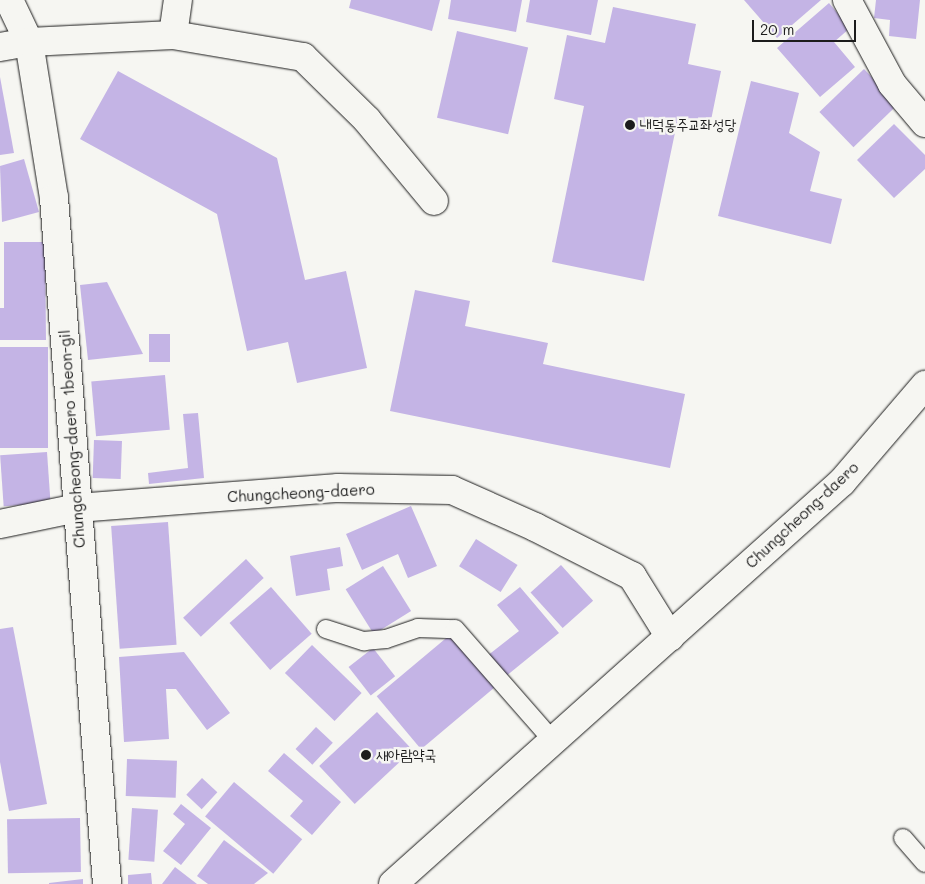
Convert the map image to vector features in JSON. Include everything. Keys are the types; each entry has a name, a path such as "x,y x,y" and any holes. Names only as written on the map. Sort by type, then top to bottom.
{"street":[{"name":"Chungcheong-daero 1beon-gil","path":"9,0 29,42 54,198 107,884"},
{"path":"172,35 178,0"},
{"path":"847,0 892,84 925,123"},
{"path":"0,47 29,42 172,35 303,57 367,120 434,201"},
{"name":"Chungcheong-daero","path":"392,884 842,482 925,385"},
{"name":"Chungcheong-daero","path":"0,524 77,508 338,488 452,490 535,527 632,576 670,637"}],"lane":[{"path":"326,629 364,641 386,640 418,628 455,629 553,741"},
{"path":"904,838 925,863"}],"building":[{"path":"351,0 440,0 432,31 349,8"},
{"path":"451,0 522,0 516,32 448,19"},
{"path":"530,0 598,0 591,35 526,22"},
{"path":"744,0 821,0 777,38"},
{"path":"876,0 920,0 916,39 889,36 890,20 874,18"},
{"path":"829,3 850,28 834,42 855,67 820,97 777,48"},
{"path":"613,7 696,24 688,64 721,71 709,130 677,123 644,281 552,262 584,106 554,99 567,35 605,43"},
{"path":"457,31 528,47 508,134 437,118"},
{"path":"864,69 898,104 853,147 819,112"},
{"path":"118,71 277,158 305,280 346,271 367,368 297,383 288,342 247,351 217,214 80,139"},
{"path":"0,77 14,153 0,155"},
{"path":"751,81 799,93 789,133 820,152 810,191 842,199 831,244 718,216"},
{"path":"894,124 925,155 925,169 894,198 857,160"},
{"path":"24,159 39,212 2,222 0,166"},
{"path":"4,242 45,242 46,340 0,340 0,308 4,308"},
{"path":"107,282 143,354 88,360 80,285"},
{"path":"415,290 470,301 465,326 548,343 543,364 685,394 670,468 390,411"},
{"path":"149,334 170,334 170,362 149,362"},
{"path":"0,347 48,347 48,448 0,448"},
{"path":"165,375 170,430 96,436 91,381"},
{"path":"198,413 204,478 149,484 148,473 188,468 183,414"},
{"path":"94,440 122,441 121,479 93,478"},
{"path":"47,452 51,503 4,506 0,455"},
{"path":"411,506 437,566 408,578 398,554 362,570 346,534"},
{"path":"168,522 177,645 120,649 111,526"},
{"path":"476,539 518,565 501,592 459,566"},
{"path":"340,547 343,566 327,569 330,590 296,596 290,556"},
{"path":"246,559 264,578 201,637 183,618"},
{"path":"561,565 593,601 563,628 531,592"},
{"path":"383,566 411,611 374,634 346,589"},
{"path":"271,587 312,634 270,670 229,623"},
{"path":"520,587 559,633 505,677 487,656 519,631 497,605"},
{"path":"13,627 47,804 9,811 0,762 0,629"},
{"path":"451,634 495,687 421,749 377,696"},
{"path":"312,645 362,693 335,721 285,673"},
{"path":"373,648 395,676 371,695 349,667"},
{"path":"184,652 230,713 207,730 176,689 166,689 169,739 124,742 119,657"},
{"path":"377,712 412,750 355,804 319,766"},
{"path":"316,727 333,743 312,765 296,749"},
{"path":"284,753 341,802 312,835 290,816 303,801 268,771"},
{"path":"127,759 177,761 176,798 126,796"},
{"path":"202,778 217,792 202,809 186,795"},
{"path":"234,782 302,839 273,874 205,816"},
{"path":"181,804 211,828 181,865 163,851 185,824 173,814"},
{"path":"132,808 158,810 154,862 128,860"},
{"path":"80,818 81,872 8,873 7,819"},
{"path":"224,840 268,873 254,884 208,884 197,876"},
{"path":"175,867 197,884 162,884"},
{"path":"151,873 152,884 128,884 128,875"},
{"path":"83,879 83,884 49,884 49,883"}],"place":[{"name":"내덕동주교좌성당","path":"630,125"},
{"name":"새아람약국","path":"366,755"}]}
